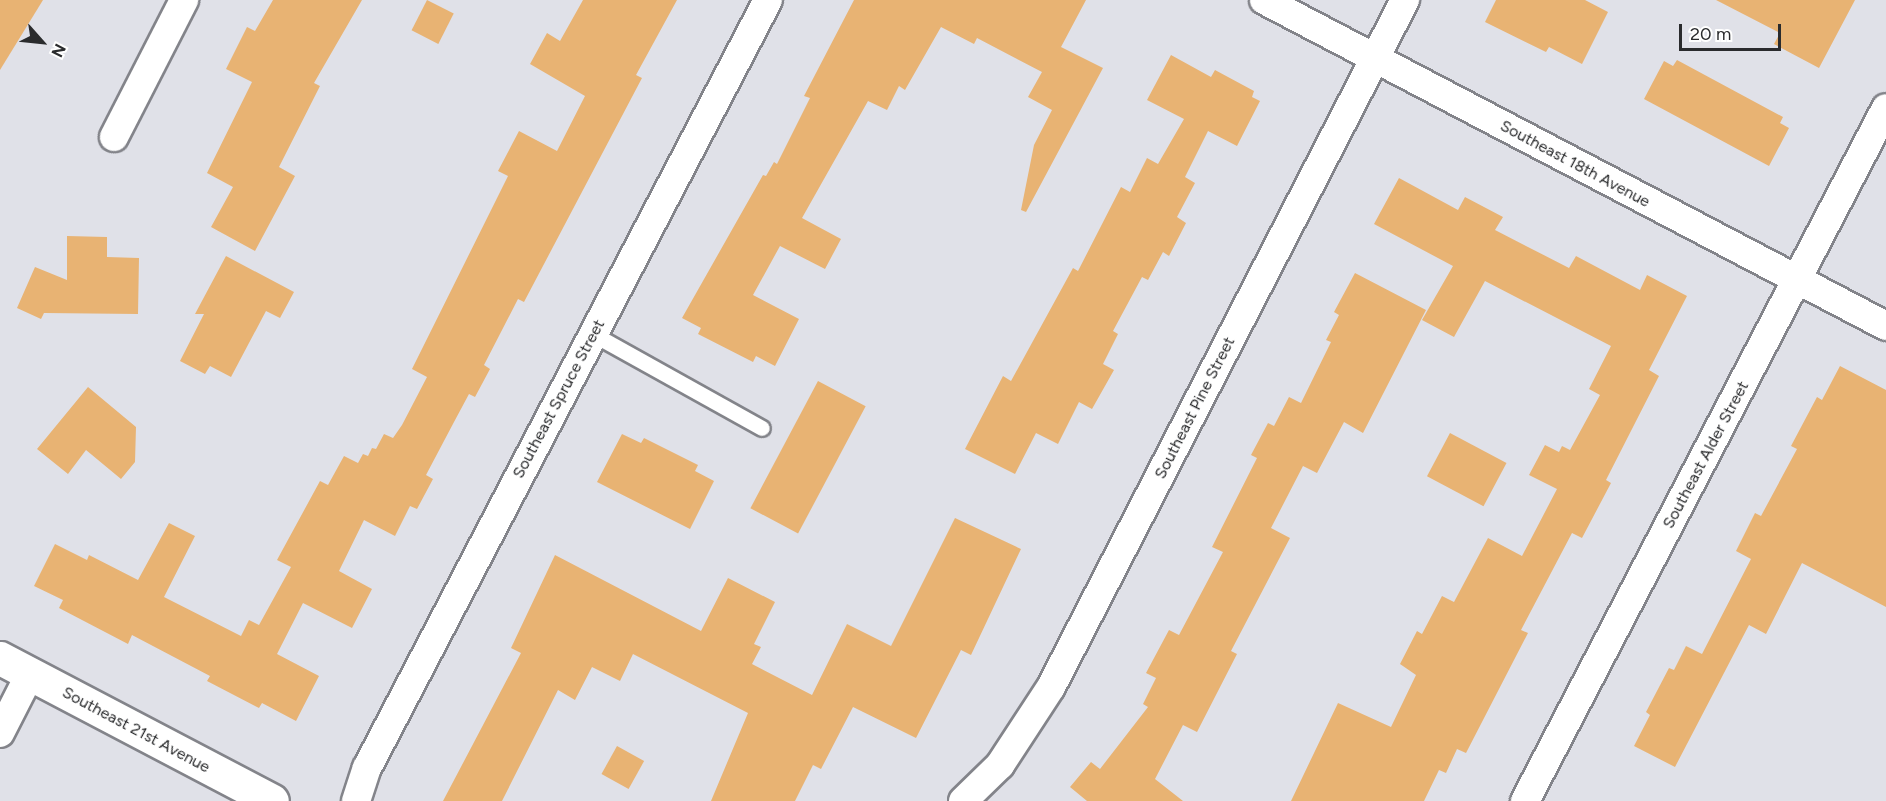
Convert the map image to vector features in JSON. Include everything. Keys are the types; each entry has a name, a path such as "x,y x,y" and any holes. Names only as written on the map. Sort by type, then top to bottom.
{"street":[{"path":"114,137 184,0"},
{"name":"Southeast Spruce Street","path":"356,801 367,768 768,0"},
{"name":"Southeast 18th Avenue","path":"1264,0 1886,326"},
{"name":"Southeast Pine Street","path":"963,801 1000,765 1051,687 1405,0"},
{"name":"Southeast Alder Street","path":"1525,801 1886,108"},
{"name":"Southeast 21st Avenue","path":"0,658 272,801"},
{"path":"0,733 30,674"}],"lane":[{"path":"593,334 762,428"}],"building":[{"path":"0,0 43,0 0,70"},
{"path":"273,0 362,0 314,83 320,86 279,167 295,176 255,251 211,227 233,187 207,173 252,82 226,69 247,27 255,31"},
{"path":"427,0 454,14 438,44 412,30"},
{"path":"583,0 677,0 636,75 642,78 524,302 518,299 484,365 490,369 475,397 469,394 426,475 433,479 417,509 410,506 395,536 364,520 339,571 372,589 352,628 303,603 277,654 319,676 296,721 262,703 259,708 207,681 210,676 132,635 128,644 59,608 63,600 34,586 55,544 87,560 89,555 138,580 169,523 195,536 164,597 241,636 249,620 259,625 291,567 277,560 320,481 328,485 344,456 358,463 363,454 368,456 372,448 376,449 384,434 393,438 402,425 427,377 412,369 508,176 498,171 519,131 557,151 585,96 530,64 547,33 560,41"},
{"path":"854,0 1086,0 1061,47 1103,68 1026,212 1021,210 1034,145 1052,110 1028,97 1042,72 977,38 974,44 941,27 905,90 899,86 887,110 868,101 802,218 841,239 825,269 780,246 753,295 799,319 775,366 756,356 753,362 698,334 701,328 682,318 763,175 766,176 774,162 777,164 810,98 804,96"},
{"path":"1496,0 1585,0 1608,12 1582,64 1549,47 1546,52 1485,22"},
{"path":"1716,0 1855,0 1819,68 1774,44 1780,33"},
{"path":"1171,55 1211,77 1215,70 1254,91 1252,97 1260,101 1237,146 1208,131 1185,177 1195,183 1177,217 1186,223 1169,256 1163,252 1148,280 1142,277 1113,331 1118,334 1103,364 1114,370 1092,409 1079,402 1058,444 1036,433 1015,474 965,449 1003,376 1011,381 1073,268 1078,271 1121,187 1130,192 1147,158 1158,164 1184,119 1147,100"},
{"path":"1677,60 1783,117 1780,123 1789,128 1769,166 1644,99 1664,61 1673,66"},
{"path":"1399,178 1458,210 1465,197 1503,217 1495,230 1569,268 1576,256 1640,290 1647,275 1687,296 1649,370 1659,376 1606,480 1611,483 1582,538 1572,533 1521,630 1528,633 1466,753 1457,749 1446,773 1439,770 1424,801 1291,801 1338,703 1391,727 1416,675 1400,664 1417,631 1422,634 1442,596 1454,602 1488,538 1522,556 1557,489 1529,475 1545,445 1559,452 1562,446 1570,450 1600,395 1589,389 1611,346 1485,281 1454,337 1422,320 1453,266 1374,224"},
{"path":"67,236 107,237 107,257 139,258 138,314 44,313 41,319 17,308 35,267 67,280"},
{"path":"226,256 294,292 280,318 266,311 231,377 210,366 205,374 180,361 204,314 195,314"},
{"path":"1355,273 1426,310 1363,433 1344,422 1317,473 1303,466 1271,528 1290,538 1231,651 1237,654 1197,732 1183,725 1155,779 1183,801 1087,801 1070,787 1091,762 1100,769 1148,707 1143,704 1156,678 1146,673 1169,630 1179,635 1223,552 1212,547 1257,458 1251,455 1268,423 1274,426 1289,397 1301,403 1331,342 1326,340 1339,315 1334,312"},
{"path":"1840,366 1886,390 1886,607 1802,563 1766,634 1749,625 1675,767 1634,746 1650,715 1646,712 1669,668 1674,670 1686,646 1702,654 1751,559 1736,551 1755,513 1761,516 1797,449 1791,446 1817,397 1822,400"},
{"path":"818,381 866,406 798,533 750,508"},
{"path":"88,387 136,427 135,462 121,479 86,450 68,474 37,449"},
{"path":"1450,433 1507,463 1484,506 1427,476"},
{"path":"622,434 641,443 644,438 698,465 695,471 714,481 690,529 597,482"},
{"path":"955,518 1021,549 971,655 961,650 916,738 853,707 821,769 813,765 795,801 711,801 748,713 633,654 620,681 592,667 575,700 558,690 502,801 443,801 521,653 511,648 555,555 701,631 728,578 775,602 754,644 761,647 752,664 812,695 847,624 891,646"},
{"path":"617,746 644,761 629,789 601,774"}]}
